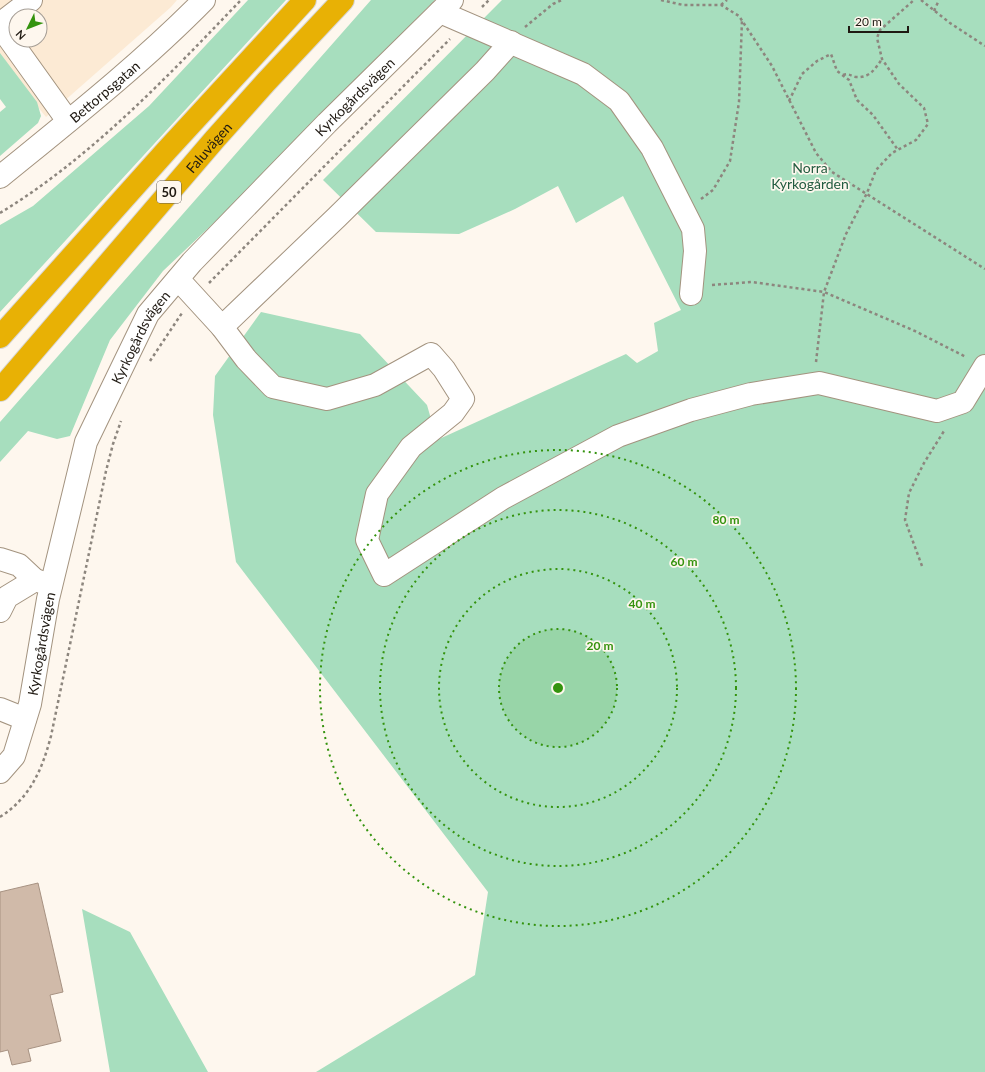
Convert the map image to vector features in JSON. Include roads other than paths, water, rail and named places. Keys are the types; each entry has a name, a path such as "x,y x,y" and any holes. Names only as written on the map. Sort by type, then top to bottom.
{"highway":[{"name":"Faluvägen","path":"0,337 172,144 305,0"},
{"name":"Faluvägen","path":"0,390 220,133 343,0"}],"street":[{"path":"31,0 0,25 68,121"},
{"name":"Bettorpsgatan","path":"0,177 125,75 204,0"},
{"path":"446,6 466,23 583,74 619,101 652,148 693,229 695,251 691,294"},
{"name":"Kyrkogårdsvägen","path":"0,772 14,756 30,704 43,582 86,442 148,314 192,262 327,123 446,6"},
{"path":"222,327 486,71 511,42"},
{"path":"178,279 222,327 246,359 273,387 327,399 375,385 431,354 444,369 463,399 453,413 411,447 377,494 367,540 384,575 503,498 618,436 698,408 750,394 819,383 938,411 963,402 985,366"},
{"path":"0,559 19,566 43,582"},
{"path":"0,611 7,597 43,582"},
{"path":"0,709 25,719"}],"park label":[{"name":"Norra Kyrkogården","path":"810,176"}]}
